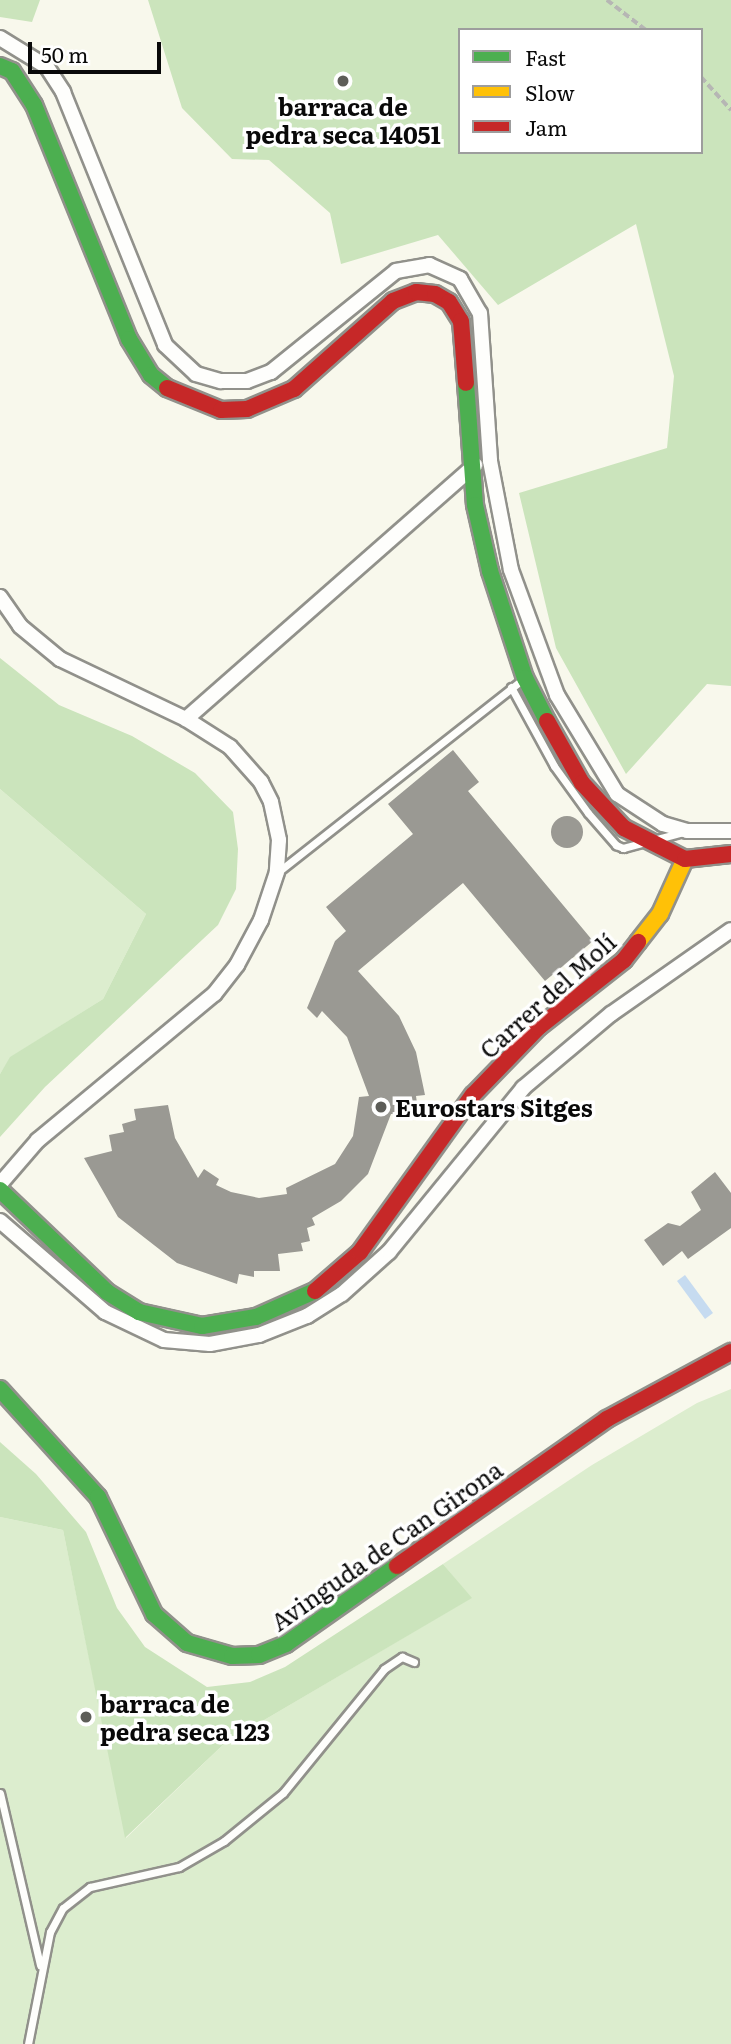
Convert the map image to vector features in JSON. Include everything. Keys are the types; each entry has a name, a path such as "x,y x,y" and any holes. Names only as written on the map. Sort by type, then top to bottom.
{"street":[{"path":"0,38 47,67 63,92 154,318 178,360 196,374 221,381 247,381 271,372 397,271 429,265 446,270 460,279 480,313 490,461 524,613 579,737 617,794 645,815 687,831 731,831"},
{"path":"0,66 12,71 34,105 129,339 151,375 165,388 221,410 247,410 295,389 393,301 416,292 435,294 449,302 461,321 471,466 489,572 518,682 582,783 610,816 646,842 685,859 731,854"},
{"path":"186,719 471,466 490,461"},
{"path":"0,597 20,626 60,660 186,719 230,747 261,782 277,824 277,872 252,939 214,994 38,1140 0,1184"},
{"name":"Carrer del Molí","path":"0,1190 107,1292 139,1312 202,1326 244,1320 284,1307 315,1291 360,1252 473,1095 539,1027 630,953 660,914 685,859"},
{"path":"0,1221 105,1312 164,1340 210,1344 259,1335 307,1316 342,1294 388,1252 523,1088 611,1014 731,930"},
{"name":"Avinguda de Can Girona","path":"0,1389 98,1497 154,1615 187,1643 232,1656 259,1655 286,1644 607,1419 731,1352"}],"lane":[{"path":"277,872 518,682 554,765 605,832 623,848 687,831"},
{"path":"28,2044 50,1932 63,1908 90,1887 179,1867 224,1841 283,1793 384,1669 402,1657 414,1662"},
{"path":"0,1793 41,1969"}],"path":[{"path":"607,0 643,28"},
{"path":"703,79 731,110"}],"green space":[{"path":"0,0 40,0 32,22 0,17"},
{"path":"148,0 731,0 731,686 707,684 626,774 556,648 519,493 667,448 674,376 636,224 498,305 438,235 341,264 330,213 269,160 232,159 182,108"},
{"path":"0,658 59,705 132,736 195,773 233,812 238,849 236,889 218,925 45,1087 0,1137 0,1074 10,1057 103,999 146,914 0,789"},
{"path":"0,789 146,914 103,999 11,1057 0,1074"},
{"path":"731,1389 731,2044 0,2044 0,1517 63,1530 126,1838 225,1743 471,1598 443,1564 592,1465 697,1403"},
{"path":"0,1442 36,1474 86,1532 117,1608 145,1647 207,1687 250,1682 285,1667 443,1564 472,1598 225,1743 125,1838 63,1530 0,1517"}],"water":[{"path":"685,1275 713,1313 705,1319 677,1281"}],"building":[{"path":"453,750 479,782 468,791 593,941 545,981 463,883 358,971 399,1016 416,1052 425,1095 416,1096 417,1103 402,1103 402,1114 391,1114 368,1174 341,1201 312,1218 315,1225 307,1228 310,1241 301,1243 303,1251 278,1254 280,1271 254,1271 254,1277 239,1274 237,1284 177,1263 118,1217 84,1158 112,1151 109,1135 124,1132 122,1124 136,1120 134,1109 168,1105 175,1138 198,1178 204,1169 219,1179 216,1185 231,1192 259,1198 287,1194 286,1188 335,1164 353,1136 359,1097 369,1096 347,1037 322,1011 317,1018 307,1008 335,941 346,931 326,907 413,834 388,804"},
{"path":"567,816 579,820 583,832 579,844 567,848 555,844 551,832 555,820"},
{"path":"715,1172 731,1193 731,1228 688,1259 682,1251 663,1266 644,1240 668,1223 680,1226 701,1210 691,1192"}],"traffic: fast":[{"path":"0,66 12,71 34,105 129,339 151,375 167,388"},
{"path":"466,383 475,505 490,571 525,678 547,721"},
{"path":"0,1190 107,1292 139,1312 202,1326 256,1317 315,1291"},
{"path":"0,1389 98,1497 154,1614 187,1643 232,1656 259,1655 286,1644 397,1566"}],"traffic: slow":[{"path":"638,942 660,914 685,859"}],"traffic: jam":[{"path":"167,388 221,410 247,409 294,389 393,301 416,292 435,294 449,302 461,321 466,383"},
{"path":"547,721 582,783 624,828 685,859 731,854"},
{"path":"315,1291 360,1252 473,1095 539,1027 624,960 638,942"},
{"path":"397,1566 607,1419 731,1352"}],"place":[{"name":"barraca de pedra seca 14051","path":"343,81"},
{"name":"Eurostars Sitges","path":"381,1107"},
{"name":"barraca de pedra seca 123","path":"86,1717"}]}
